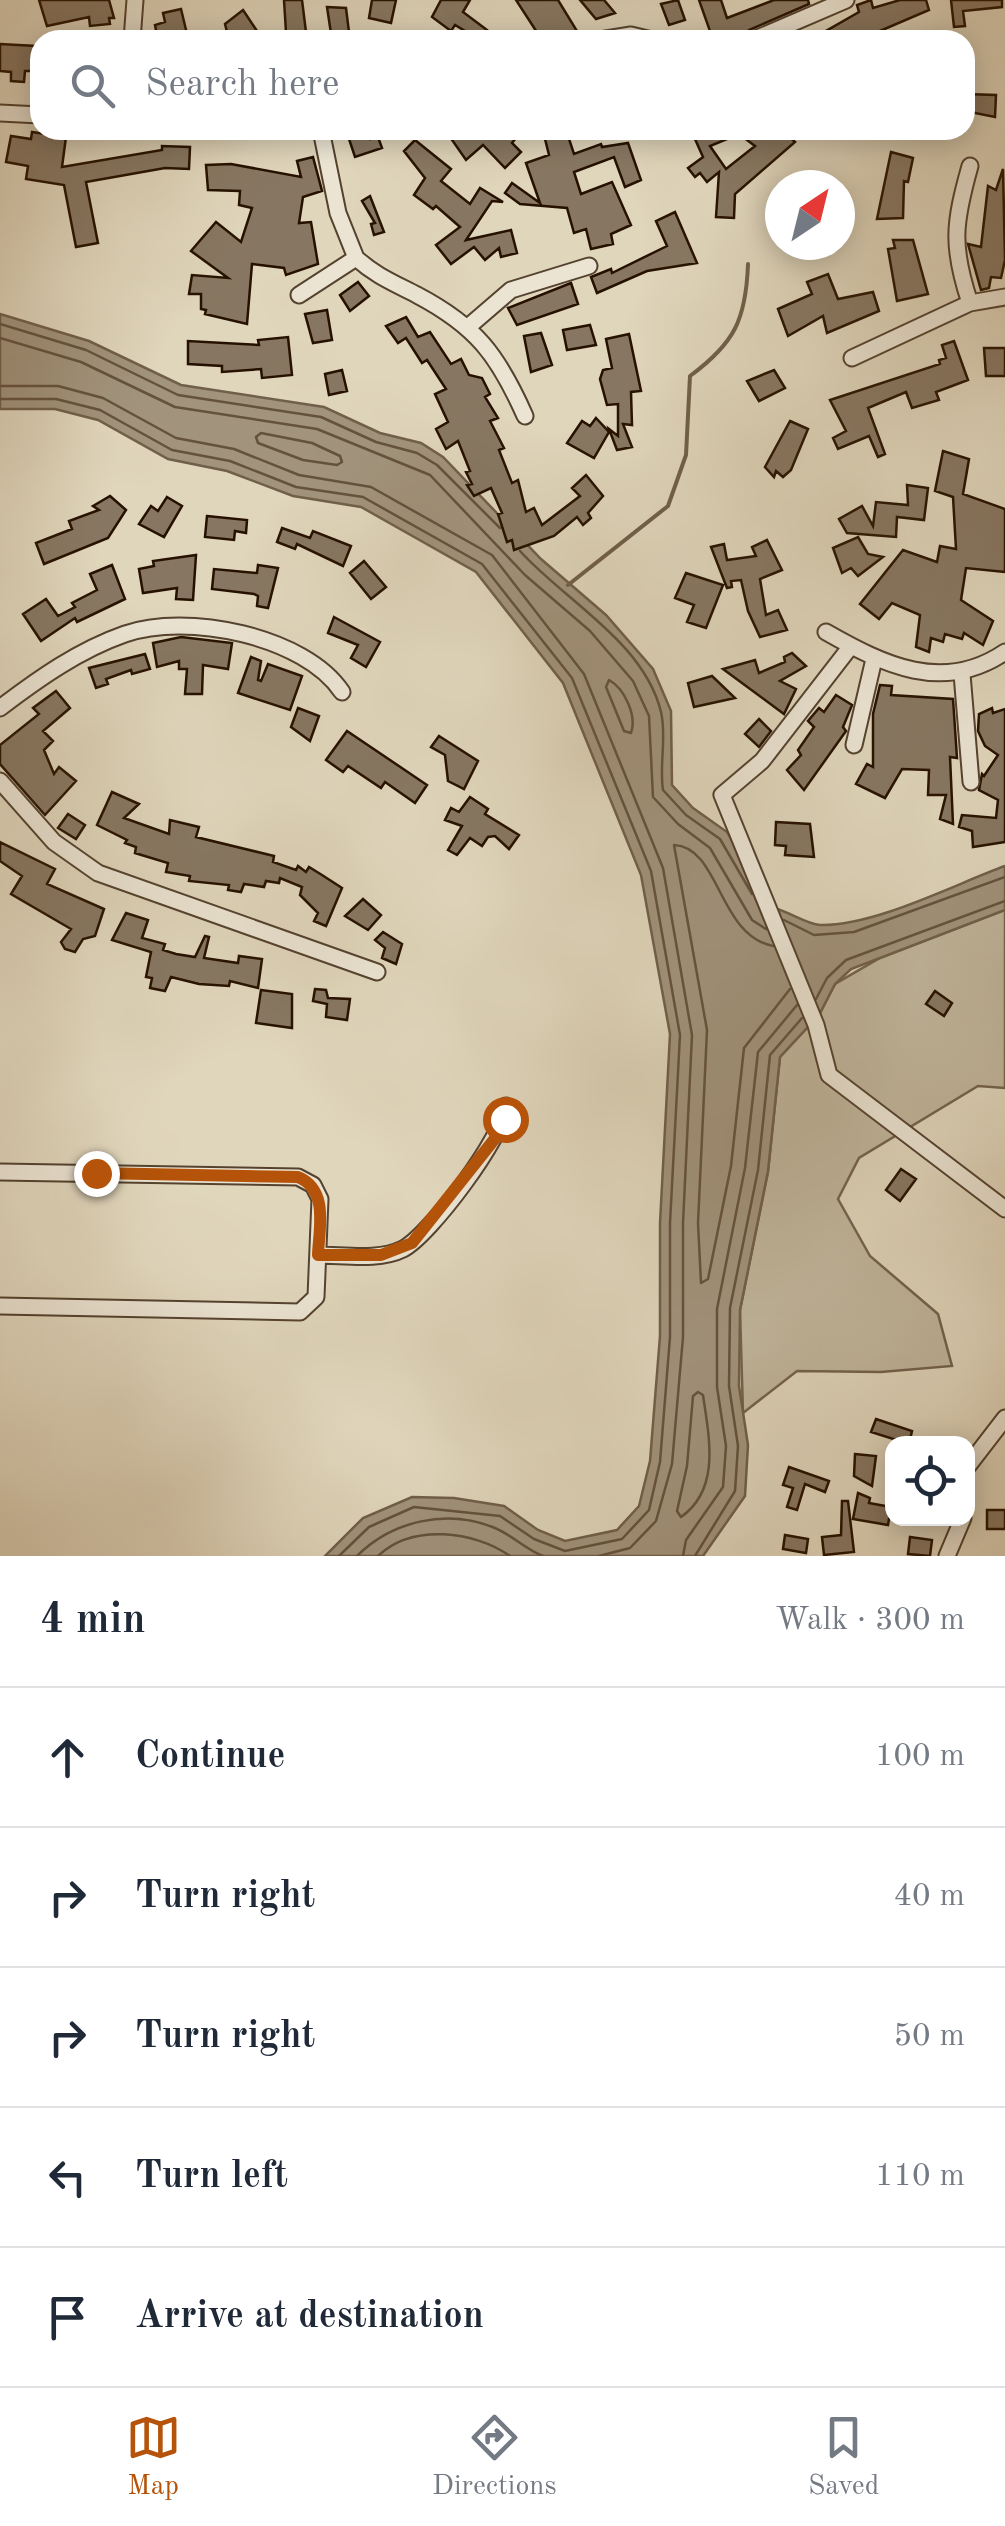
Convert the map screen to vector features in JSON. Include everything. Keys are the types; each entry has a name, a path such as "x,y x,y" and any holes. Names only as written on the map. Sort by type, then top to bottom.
{"street":[{"path":"133,30 135,0"},
{"path":"776,30 846,0"},
{"path":"0,113 30,114"},
{"path":"323,140 338,212 356,258 380,279 412,292 468,327 501,363 525,416"},
{"path":"970,166 954,224 956,262 970,303"},
{"path":"299,295 356,258"},
{"path":"468,327 511,290 589,266"},
{"path":"852,358 970,303 1005,297"},
{"path":"0,708 72,659 126,633 166,625 258,636 332,677 342,692"},
{"path":"826,632 874,659 962,674 1005,652"},
{"path":"851,646 762,761 722,795 816,1025 829,1075 1005,1209"},
{"path":"854,745 874,659"},
{"path":"962,674 972,782"},
{"path":"0,781 54,842 98,873 377,972"},
{"path":"318,1255 381,1255 412,1243 497,1136 506,1106"},
{"path":"0,1172 298,1177 312,1186 320,1199 316,1297 306,1310 294,1314 0,1306"},
{"path":"975,1457 1005,1418"},
{"path":"947,1556 960,1526"}],"shaded area":[{"path":"1005,910 1005,1088 978,1086 859,1158 838,1199 870,1256 938,1314 952,1366 881,1372 797,1371 743,1413 740,1310 768,1172 780,1057 819,1015 835,984 880,958"}],"water":[{"path":"0,314 89,341 181,385 324,407 380,433 421,443 443,457 541,559 606,615 653,669 671,711 672,785 693,808 727,832 770,907 814,924 842,924 889,912 1005,866 1005,910 851,969 835,984 819,1015 780,1057 768,1171 740,1310 739,1386 748,1445 745,1496 703,1556 325,1556 363,1518 412,1497 454,1498 504,1506 538,1530 565,1541 617,1530 639,1506 650,1461 660,1336 660,1223 670,1034 641,875 563,683 476,572 361,507 293,496 227,471 168,459 98,420 55,409 0,409"}],"building":[{"path":"39,0 109,0 114,18 109,18 110,24 90,26 89,17 47,26"},
{"path":"284,0 302,0 306,30 286,30"},
{"path":"372,0 396,0 391,23 369,18"},
{"path":"441,0 470,0 463,12 487,30 463,30 455,25 450,30 432,17"},
{"path":"516,0 558,0 576,30 536,30"},
{"path":"580,0 604,0 615,13 596,19"},
{"path":"678,0 685,20 669,25 661,4"},
{"path":"699,0 721,0 727,18 774,0 808,0 809,4 749,30 710,30"},
{"path":"871,0 873,8 900,0 926,0 929,10 882,30 828,30 859,12 857,5"},
{"path":"951,0 1002,0 1002,7 963,11 965,26 954,27"},
{"path":"327,7 346,8 349,30 330,30"},
{"path":"181,9 186,30 156,30 155,25 165,22 163,13"},
{"path":"243,10 256,30 226,30 225,24"},
{"path":"0,44 30,46 30,71 25,71 24,82 11,81 11,72 0,71"},
{"path":"975,94 996,95 995,117 975,113"},
{"path":"11,136 66,140 62,167 162,150 162,146 190,147 189,169 165,168 86,182 98,243 76,247 64,185 26,179 28,166 6,162"},
{"path":"349,140 379,140 382,148 355,157"},
{"path":"415,140 451,169 441,181 470,204 480,188 503,202 492,201 466,240 511,230 517,253 501,257 499,248 485,260 474,247 451,264 436,245 460,227 436,206 433,209 414,195 425,178 404,151"},
{"path":"452,140 514,140 512,143 521,152 505,168 483,145 466,160"},
{"path":"545,140 569,140 574,154 601,144 602,147 628,143 641,180 625,187 614,157 574,172 581,194 612,182 631,225 611,234 613,244 591,249 586,229 574,233 567,208 520,204 505,193 512,183 540,203 526,163 549,155"},
{"path":"695,140 724,140 710,146 726,169 755,146 747,140 795,142 735,194 734,218 716,217 719,172 707,182 700,173 695,177 688,168 703,157"},
{"path":"891,152 913,158 908,182 904,181 903,218 877,219"},
{"path":"313,157 322,191 303,197 299,223 311,222 318,264 286,275 284,268 252,264 247,324 205,314 201,294 189,294 192,275 228,278 191,251 216,222 241,242 252,208 239,205 240,191 208,190 206,165 231,164 301,177 297,161"},
{"path":"1003,169 1005,260 1001,278 991,277 989,288 981,290 968,244 981,247 988,186 996,190"},
{"path":"370,196 384,232 374,235 371,224 375,223 362,201"},
{"path":"675,212 697,263 647,271 597,293 591,277 611,269 612,273 667,246 656,221"},
{"path":"893,240 913,240 928,294 897,301 888,249 895,248"},
{"path":"828,274 838,299 873,292 879,311 827,333 823,316 788,336 778,309 812,294 807,282"},
{"path":"358,282 369,296 350,311 340,295"},
{"path":"571,283 578,304 517,325 508,308"},
{"path":"327,310 332,340 313,343 305,314"},
{"path":"406,317 418,337 430,332 451,364 461,359 469,375 482,378 490,394 485,397 498,418 490,421 504,448 499,450 512,483 518,480 526,512 534,508 542,525 580,496 572,488 586,475 603,496 588,513 591,518 583,525 577,517 554,536 514,550 512,540 507,542 498,514 502,513 491,488 474,496 467,485 472,484 466,472 470,471 458,441 446,449 436,429 448,422 435,394 446,389 427,360 422,363 406,338 398,343 386,326"},
{"path":"590,325 596,345 567,350 563,330"},
{"path":"541,333 552,365 531,372 524,336"},
{"path":"629,334 641,391 631,392 632,425 623,424 632,447 617,450 609,429 618,436 618,404 607,405 600,379 603,370 612,368 606,339"},
{"path":"288,337 292,375 262,378 261,369 222,372 222,366 188,364 188,341 259,345 258,340"},
{"path":"954,341 968,380 936,392 939,400 912,408 906,392 868,408 885,454 878,457 869,436 838,449 833,438 846,431 830,400 940,364 939,360 946,358 942,345"},
{"path":"984,348 1005,348 1005,376 986,376"},
{"path":"342,370 347,391 329,395 325,374"},
{"path":"774,370 785,388 759,401 747,381"},
{"path":"596,418 609,432 594,458 567,443 582,421 590,426"},
{"path":"790,421 808,429 791,470 783,477 776,471 774,477 765,467"},
{"path":"943,451 969,459 963,494 1005,509 1005,572 966,568 961,600 993,621 983,645 964,633 962,639 945,634 943,642 931,638 929,652 916,647 920,615 892,603 879,619 860,604 903,550 937,562 940,546 956,549 953,497 935,491"},
{"path":"907,485 928,488 924,520 897,517 896,537 847,533 839,519 862,506 873,526 876,502 908,505"},
{"path":"110,496 126,510 108,538 44,564 36,543 72,529 69,521 99,510 93,506"},
{"path":"167,497 182,506 164,537 139,524 151,506 158,511"},
{"path":"207,516 247,520 246,533 235,531 234,540 205,537"},
{"path":"282,528 310,538 313,531 351,546 343,566 297,544 295,549 277,542"},
{"path":"858,537 868,554 883,557 858,576 851,568 842,573 833,548"},
{"path":"767,540 782,570 760,579 766,615 778,610 787,630 760,637 748,611 741,580 731,581 732,587 727,588 711,547 724,544 727,560 756,556 752,547"},
{"path":"196,555 193,600 176,599 177,588 143,593 139,569 154,566 153,561"},
{"path":"364,561 386,587 371,599 350,573"},
{"path":"112,565 125,599 77,622 75,618 41,641 23,614 46,599 58,616 75,607 72,603 97,590 90,574"},
{"path":"258,565 278,568 268,608 257,606 258,596 254,594 212,589 214,569 257,573"},
{"path":"686,573 723,585 706,628 687,622 694,605 675,598"},
{"path":"334,617 380,642 366,667 351,658 358,645 328,633"},
{"path":"181,637 232,643 228,669 203,665 202,694 185,694 187,669 179,669 179,661 157,667 153,643"},
{"path":"792,653 806,666 780,681 796,689 784,714 723,669 755,660 759,673 785,662 784,657"},
{"path":"145,654 150,669 132,674 131,670 106,679 108,684 96,688 89,668"},
{"path":"251,657 261,661 258,680 261,681 268,664 302,676 290,710 238,693"},
{"path":"712,676 735,698 694,707 688,683"},
{"path":"880,685 892,686 891,695 953,699 957,758 950,757 953,824 940,819 946,795 928,795 929,770 902,769 885,798 856,784 867,764 873,767 873,714"},
{"path":"56,691 70,708 43,731 53,741 44,750 54,774 59,767 76,781 45,815 0,764 0,745 39,714 33,708"},
{"path":"836,695 852,705 843,727 846,731 804,790 787,770 801,755 798,750 814,727 808,721 819,708 824,712"},
{"path":"298,708 319,716 310,741 291,727"},
{"path":"992,708 993,713 1005,709 1005,842 973,847 972,831 959,827 962,815 996,818 998,800 979,790 982,774 998,755 985,746 978,731 979,714"},
{"path":"759,719 771,731 759,747 745,734"},
{"path":"347,731 427,785 415,803 385,782 381,788 348,766 343,772 326,760"},
{"path":"439,736 478,761 464,789 448,781 445,755 431,747"},
{"path":"112,792 139,804 124,818 169,834 170,820 199,827 196,837 274,856 273,862 296,870 298,866 306,872 309,867 322,875 342,888 326,926 314,921 318,913 300,895 302,887 280,878 279,883 266,881 264,887 244,884 241,892 228,890 229,885 189,881 190,876 166,872 168,863 135,853 136,847 125,843 127,840 97,825"},
{"path":"470,797 488,809 485,814 519,835 509,849 495,836 488,837 482,846 470,838 457,855 448,850 462,826 445,820 451,808 459,812"},
{"path":"68,814 85,825 76,839 58,828"},
{"path":"776,822 810,824 814,857 785,855 786,846 775,845"},
{"path":"0,842 55,869 47,884 104,909 95,936 83,939 75,952 65,949 61,942 71,929 11,894 22,876 0,861"},
{"path":"363,899 381,915 368,930 345,916"},
{"path":"126,913 148,920 142,938 165,944 163,950 195,957 205,936 209,937 204,958 238,963 239,956 262,959 258,988 230,981 229,986 199,984 171,977 165,991 150,988 152,978 146,977 151,952 112,940"},
{"path":"383,932 402,944 396,964 382,958 385,948 375,940"},
{"path":"315,989 326,990 328,998 350,999 347,1020 326,1017 327,1004 313,1001"},
{"path":"261,990 292,994 292,1028 256,1023"},
{"path":"935,991 952,1003 944,1016 926,1004"},
{"path":"901,1169 916,1179 900,1201 886,1190"},
{"path":"876,1419 912,1431 911,1436 885,1436 871,1432"},
{"path":"855,1454 876,1456 872,1486 854,1476"},
{"path":"789,1467 829,1481 825,1492 805,1484 797,1510 787,1507 793,1488 783,1485"},
{"path":"858,1493 870,1498 869,1503 885,1506 885,1524 853,1519"},
{"path":"842,1501 848,1501 854,1552 824,1555 822,1537 841,1535"},
{"path":"987,1510 1005,1510 1005,1529 987,1529"},
{"path":"785,1535 808,1539 806,1553 783,1549"},
{"path":"910,1537 932,1540 930,1556 908,1554"}],"waterway":[{"path":"568,585 668,506 686,455 690,376 718,352 735,328 741,315 748,264"}],"route":[{"path":"96,1173 298,1177 316,1190 320,1199 318,1255 388,1254 417,1239 497,1136 505,1119"}]}
